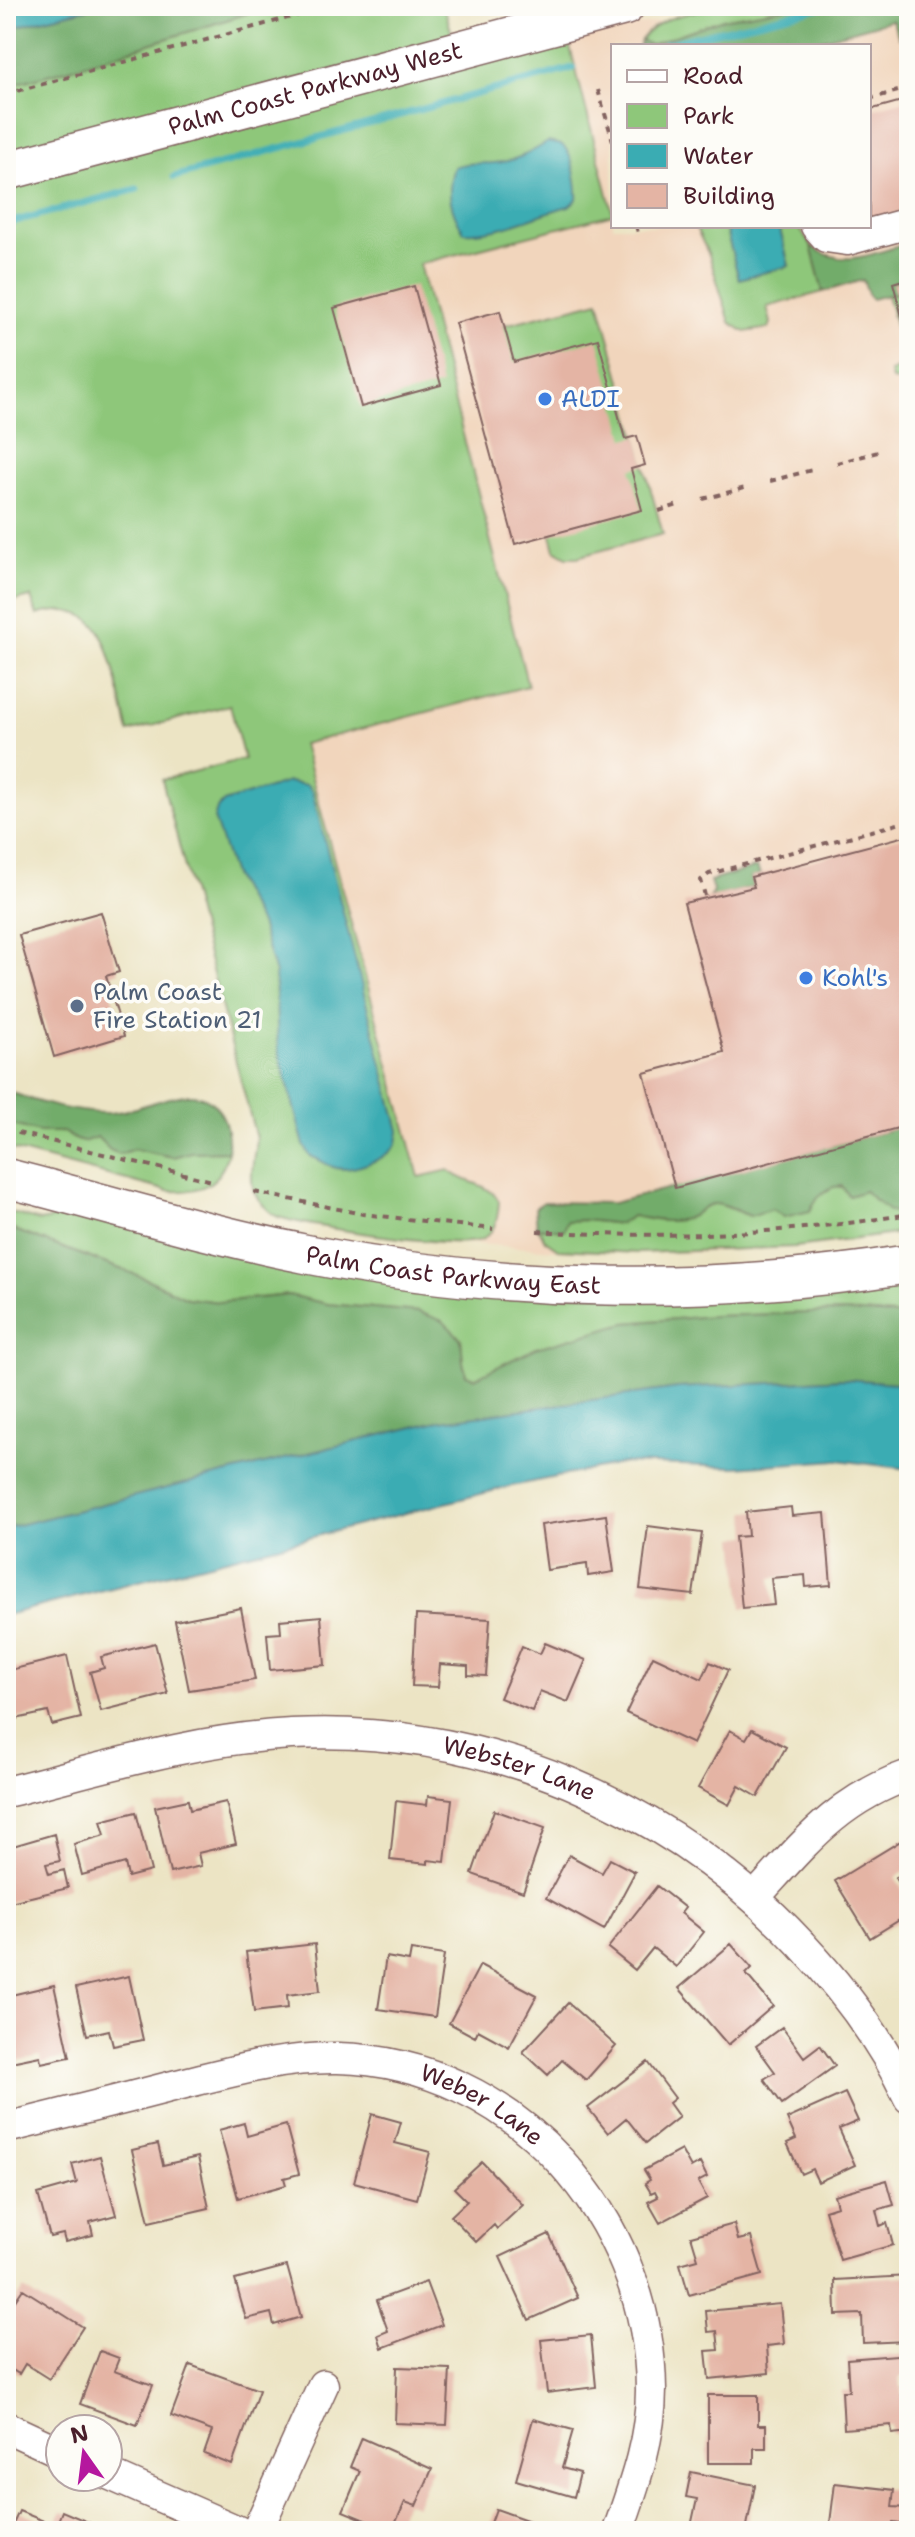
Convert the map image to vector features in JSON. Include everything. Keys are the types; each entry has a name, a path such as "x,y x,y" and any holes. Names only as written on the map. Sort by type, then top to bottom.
{"main road":[{"name":"Palm Coast Parkway West","path":"6,171 625,6"},
{"name":"Palm Coast Parkway East","path":"6,1178 270,1246 371,1265 475,1277 561,1283 692,1284 816,1276 909,1264"}],"street":[{"path":"818,228 826,237 847,240 909,223"},
{"name":"Webster Lane","path":"6,1792 220,1742 289,1734 388,1737 487,1755 585,1788 627,1808 675,1837 754,1898 844,1994 886,2056 909,2098"},
{"path":"754,1898 829,1818 875,1789 909,1775"},
{"name":"Weber Lane","path":"6,2128 245,2069 335,2058 388,2063 417,2071 470,2093 515,2120 554,2153 602,2214 627,2264 643,2315 650,2366 650,2418 640,2464 618,2531"},
{"path":"257,2531 323,2385"},
{"path":"6,2427 44,2445"},
{"path":"124,2481 238,2531"}],"path":[{"path":"6,94 332,6"},
{"path":"871,98 909,88"},
{"path":"598,90 611,134"},
{"path":"637,228 639,236"},
{"path":"837,463 878,452"},
{"path":"770,481 812,470"},
{"path":"703,499 745,488"},
{"path":"659,511 678,505"},
{"path":"705,896 701,880 709,874 909,821"},
{"path":"6,1130 212,1181"},
{"path":"254,1192 363,1214 493,1229"},
{"path":"537,1231 623,1235 755,1232 909,1214"}],"shaded area":[{"path":"717,6 909,6 909,1232 796,1247 690,1253 568,1251 436,1241 303,743 527,686 419,264 611,215 611,228 871,228 871,44 611,44 611,203 567,35 664,21"}],"green space":[{"path":"97,6 271,6 6,86 6,29"},
{"path":"271,6 444,6 453,38 6,157 6,86"},
{"path":"717,6 793,6 723,19 653,44 641,40 656,26"},
{"path":"793,6 909,6 909,35 899,37 892,20 805,44 653,44 723,19"},
{"path":"567,35 611,215 419,264 528,686 303,744 419,1177 449,1170 494,1195 499,1201 497,1217 494,1227 483,1239 446,1242 347,1231 276,1216 257,1197 252,1174 256,1138 162,780 244,759 230,705 129,732 111,659 95,625 82,615 68,611 37,615 31,597 6,603 6,184"},
{"path":"696,228 726,228 739,279 789,266 780,228 799,228 811,246 823,292 767,307 771,323 769,328 745,332 730,322 709,255"},
{"path":"909,243 909,278 893,283 896,293 872,299 863,280 823,292 811,246 835,257 847,258 871,255"},
{"path":"896,293 909,343 909,378 895,381 890,372 906,365 887,295"},
{"name":"ALDI","path":"599,301 663,534 567,557 555,550 493,328"},
{"path":"757,867 760,875 751,878 754,887 710,898 713,891 710,881"},
{"path":"6,1090 56,1106 108,1113 182,1095 202,1097 217,1107 222,1115 228,1151 191,1152 173,1157 134,1149 120,1154 110,1150 97,1137 83,1142 63,1132 39,1132 6,1123"},
{"path":"6,1123 39,1132 63,1132 83,1142 97,1136 110,1150 119,1154 134,1149 173,1157 191,1152 228,1151 220,1172 208,1184 190,1190 168,1191 6,1148"},
{"path":"909,1125 909,1201 904,1210 889,1212 865,1191 849,1196 842,1186 822,1193 810,1211 784,1217 772,1209 750,1216 727,1206 713,1204 676,1221 632,1216 620,1224 585,1220 567,1221 564,1230 537,1227 535,1208 544,1202 613,1203"},
{"path":"835,1186 865,1191 880,1203 909,1201 909,1232 796,1247 638,1253 558,1249 545,1240 537,1227 563,1230 566,1221 585,1220 620,1224 632,1215 660,1221 692,1216 705,1206 716,1203 750,1216 772,1209 784,1217 810,1211 816,1197"},
{"path":"6,1211 40,1221 83,1213 326,1273 909,1277 909,1316 844,1312 713,1316 625,1323 475,1378 466,1375 461,1338 419,1312 327,1304 288,1295 219,1302 187,1298 142,1277 6,1227"},
{"path":"6,1227 142,1277 187,1298 219,1302 289,1295 327,1304 419,1312 443,1321 461,1339 466,1375 475,1378 536,1348 625,1323 713,1316 844,1312 909,1316 909,1384 844,1379 678,1388 434,1422 6,1528"}],"water":[{"path":"6,6 97,6 6,29"},
{"path":"548,142 566,149 576,178 577,199 569,206 504,227 464,232 451,201 450,185 454,167 508,161"},
{"path":"726,228 780,228 789,266 739,279"},
{"path":"288,782 307,785 312,791 399,1131 393,1149 358,1167 333,1167 310,1156 304,1145 278,1049 275,974 260,924 233,875 214,818 224,802"},
{"path":"844,1379 909,1384 909,1469 838,1460 735,1467 625,1463 512,1486 6,1615 6,1528 434,1422 678,1388"}],"building":[{"path":"909,99 909,209 871,219 871,109"},
{"path":"909,278 909,339 908,339 893,283"},
{"path":"414,286 441,385 361,407 334,308"},
{"name":"ALDI","path":"500,311 514,362 598,339 625,439 637,436 645,465 631,469 642,510 515,544 455,323"},
{"name":"Kohl's","path":"909,835 909,1125 675,1188 644,1073 724,1052 684,903 754,887 751,877"},
{"name":"Palm Coast Fire Station 21","path":"101,912 119,972 106,976 124,1036 54,1057 19,935"},
{"path":"791,1507 792,1516 825,1513 831,1585 806,1587 805,1575 771,1578 774,1605 742,1608 735,1537 748,1536 746,1512"},
{"path":"606,1515 614,1572 588,1576 587,1564 547,1570 541,1525"},
{"path":"648,1526 702,1533 693,1595 640,1589"},
{"path":"241,1608 255,1680 189,1690 175,1621"},
{"path":"416,1615 490,1619 486,1676 468,1675 468,1666 440,1664 438,1687 412,1686"},
{"path":"321,1616 325,1665 270,1670 267,1634 281,1633 280,1620"},
{"path":"155,1643 168,1694 101,1711 90,1672 104,1668 101,1657"},
{"path":"545,1643 586,1660 568,1702 540,1691 532,1711 500,1698 522,1646 540,1654"},
{"path":"67,1656 81,1718 52,1725 48,1712 11,1720 6,1697 6,1671"},
{"path":"653,1656 702,1679 710,1662 728,1670 693,1744 626,1713"},
{"path":"752,1729 786,1747 758,1797 739,1786 729,1805 698,1788 730,1730 746,1739"},
{"path":"428,1796 452,1799 445,1862 428,1860 428,1864 390,1860 396,1801 427,1805"},
{"path":"188,1800 190,1810 226,1802 236,1844 198,1853 201,1866 170,1873 155,1807"},
{"path":"494,1810 545,1828 523,1892 472,1874"},
{"path":"136,1812 151,1871 128,1877 125,1863 82,1875 74,1844 105,1835 101,1821"},
{"path":"54,1834 60,1861 46,1864 49,1874 64,1870 68,1888 6,1903 6,1848"},
{"path":"904,1839 909,1848 909,1869 895,1878 909,1900 909,1914 870,1938 835,1881"},
{"path":"569,1855 602,1873 610,1859 635,1872 604,1930 546,1898"},
{"path":"657,1886 685,1908 681,1913 704,1932 676,1967 653,1948 635,1970 608,1948"},
{"path":"315,1944 320,1991 287,1995 288,2008 254,2012 246,1952"},
{"path":"731,1944 752,1968 746,1974 773,2006 728,2045 679,1988"},
{"path":"411,1950 444,1955 435,2017 378,2009 386,1957 409,1961"},
{"path":"480,1965 537,1995 509,2047 478,2030 475,2037 449,2023"},
{"path":"129,1976 143,2040 113,2046 109,2030 87,2035 76,1988"},
{"path":"54,1985 70,2057 41,2063 40,2056 6,2063 7,1996"},
{"path":"568,2003 616,2046 586,2080 562,2060 548,2075 523,2052"},
{"path":"782,2027 804,2057 820,2045 835,2066 782,2104 764,2079 775,2072 756,2046"},
{"path":"648,2062 675,2098 669,2103 679,2117 646,2143 626,2118 608,2133 588,2108"},
{"path":"845,2093 858,2121 839,2129 855,2165 818,2182 812,2169 801,2174 787,2143 796,2139 787,2119"},
{"path":"372,2114 401,2122 395,2143 430,2152 417,2199 354,2182"},
{"path":"244,2123 247,2136 286,2125 299,2174 284,2178 286,2185 238,2198 219,2130"},
{"path":"158,2144 163,2165 198,2157 209,2208 149,2222 132,2150"},
{"path":"681,2150 691,2168 700,2163 707,2177 698,2182 707,2198 660,2223 648,2202 658,2197 655,2191 651,2193 645,2183 650,2180 644,2170"},
{"path":"100,2156 116,2215 90,2222 93,2235 65,2242 63,2234 50,2237 38,2194 77,2183 72,2164"},
{"path":"482,2162 523,2205 497,2229 494,2225 476,2242 451,2216 467,2201 454,2188"},
{"path":"887,2180 894,2205 876,2210 880,2226 887,2223 893,2245 840,2260 825,2210 837,2206 834,2195"},
{"path":"734,2224 738,2240 751,2237 762,2275 689,2295 680,2264 698,2259 691,2236"},
{"path":"549,2234 578,2298 529,2320 500,2257"},
{"path":"287,2266 301,2317 274,2325 271,2313 246,2319 235,2280"},
{"path":"909,2276 908,2341 863,2343 862,2314 836,2315 835,2280"},
{"path":"426,2282 442,2325 382,2348 378,2335 388,2331 377,2300"},
{"path":"23,2289 83,2327 49,2379 25,2364 19,2374 6,2366 6,2314"},
{"path":"780,2304 784,2344 767,2346 769,2373 709,2379 706,2351 719,2350 717,2331 708,2332 706,2311"},
{"path":"591,2335 596,2387 547,2393 541,2340"},
{"path":"100,2351 119,2358 114,2371 153,2385 137,2425 124,2420 124,2413 104,2413 80,2404"},
{"path":"909,2354 909,2376 900,2377 902,2397 909,2396 909,2432 892,2434 891,2425 844,2429 842,2391 849,2391 847,2359"},
{"path":"190,2365 259,2390 232,2465 204,2454 212,2431 171,2416"},
{"path":"397,2367 450,2369 447,2425 395,2423"},
{"path":"708,2395 758,2395 758,2425 766,2425 766,2448 754,2448 754,2463 708,2463"},
{"path":"533,2419 573,2430 562,2468 580,2473 574,2497 516,2480"},
{"path":"362,2438 432,2469 416,2506 405,2502 392,2531 343,2511 360,2471 350,2467"},
{"path":"691,2472 755,2485 746,2531 690,2531 697,2499 686,2497"},
{"path":"835,2483 894,2490 892,2507 909,2508 907,2525 893,2523 892,2531 829,2531"},
{"path":"496,2509 558,2531 488,2531"},
{"path":"19,2511 56,2526 62,2511 95,2525 92,2531 10,2531"}],"waterway":[{"path":"666,44 825,6"},
{"path":"174,177 573,68"},
{"path":"8,223 137,189"}],"place":[{"name":"ALDI","path":"545,399"},
{"name":"Kohl's","path":"806,978"},
{"name":"Palm Coast Fire Station 21","path":"77,1006"}]}
